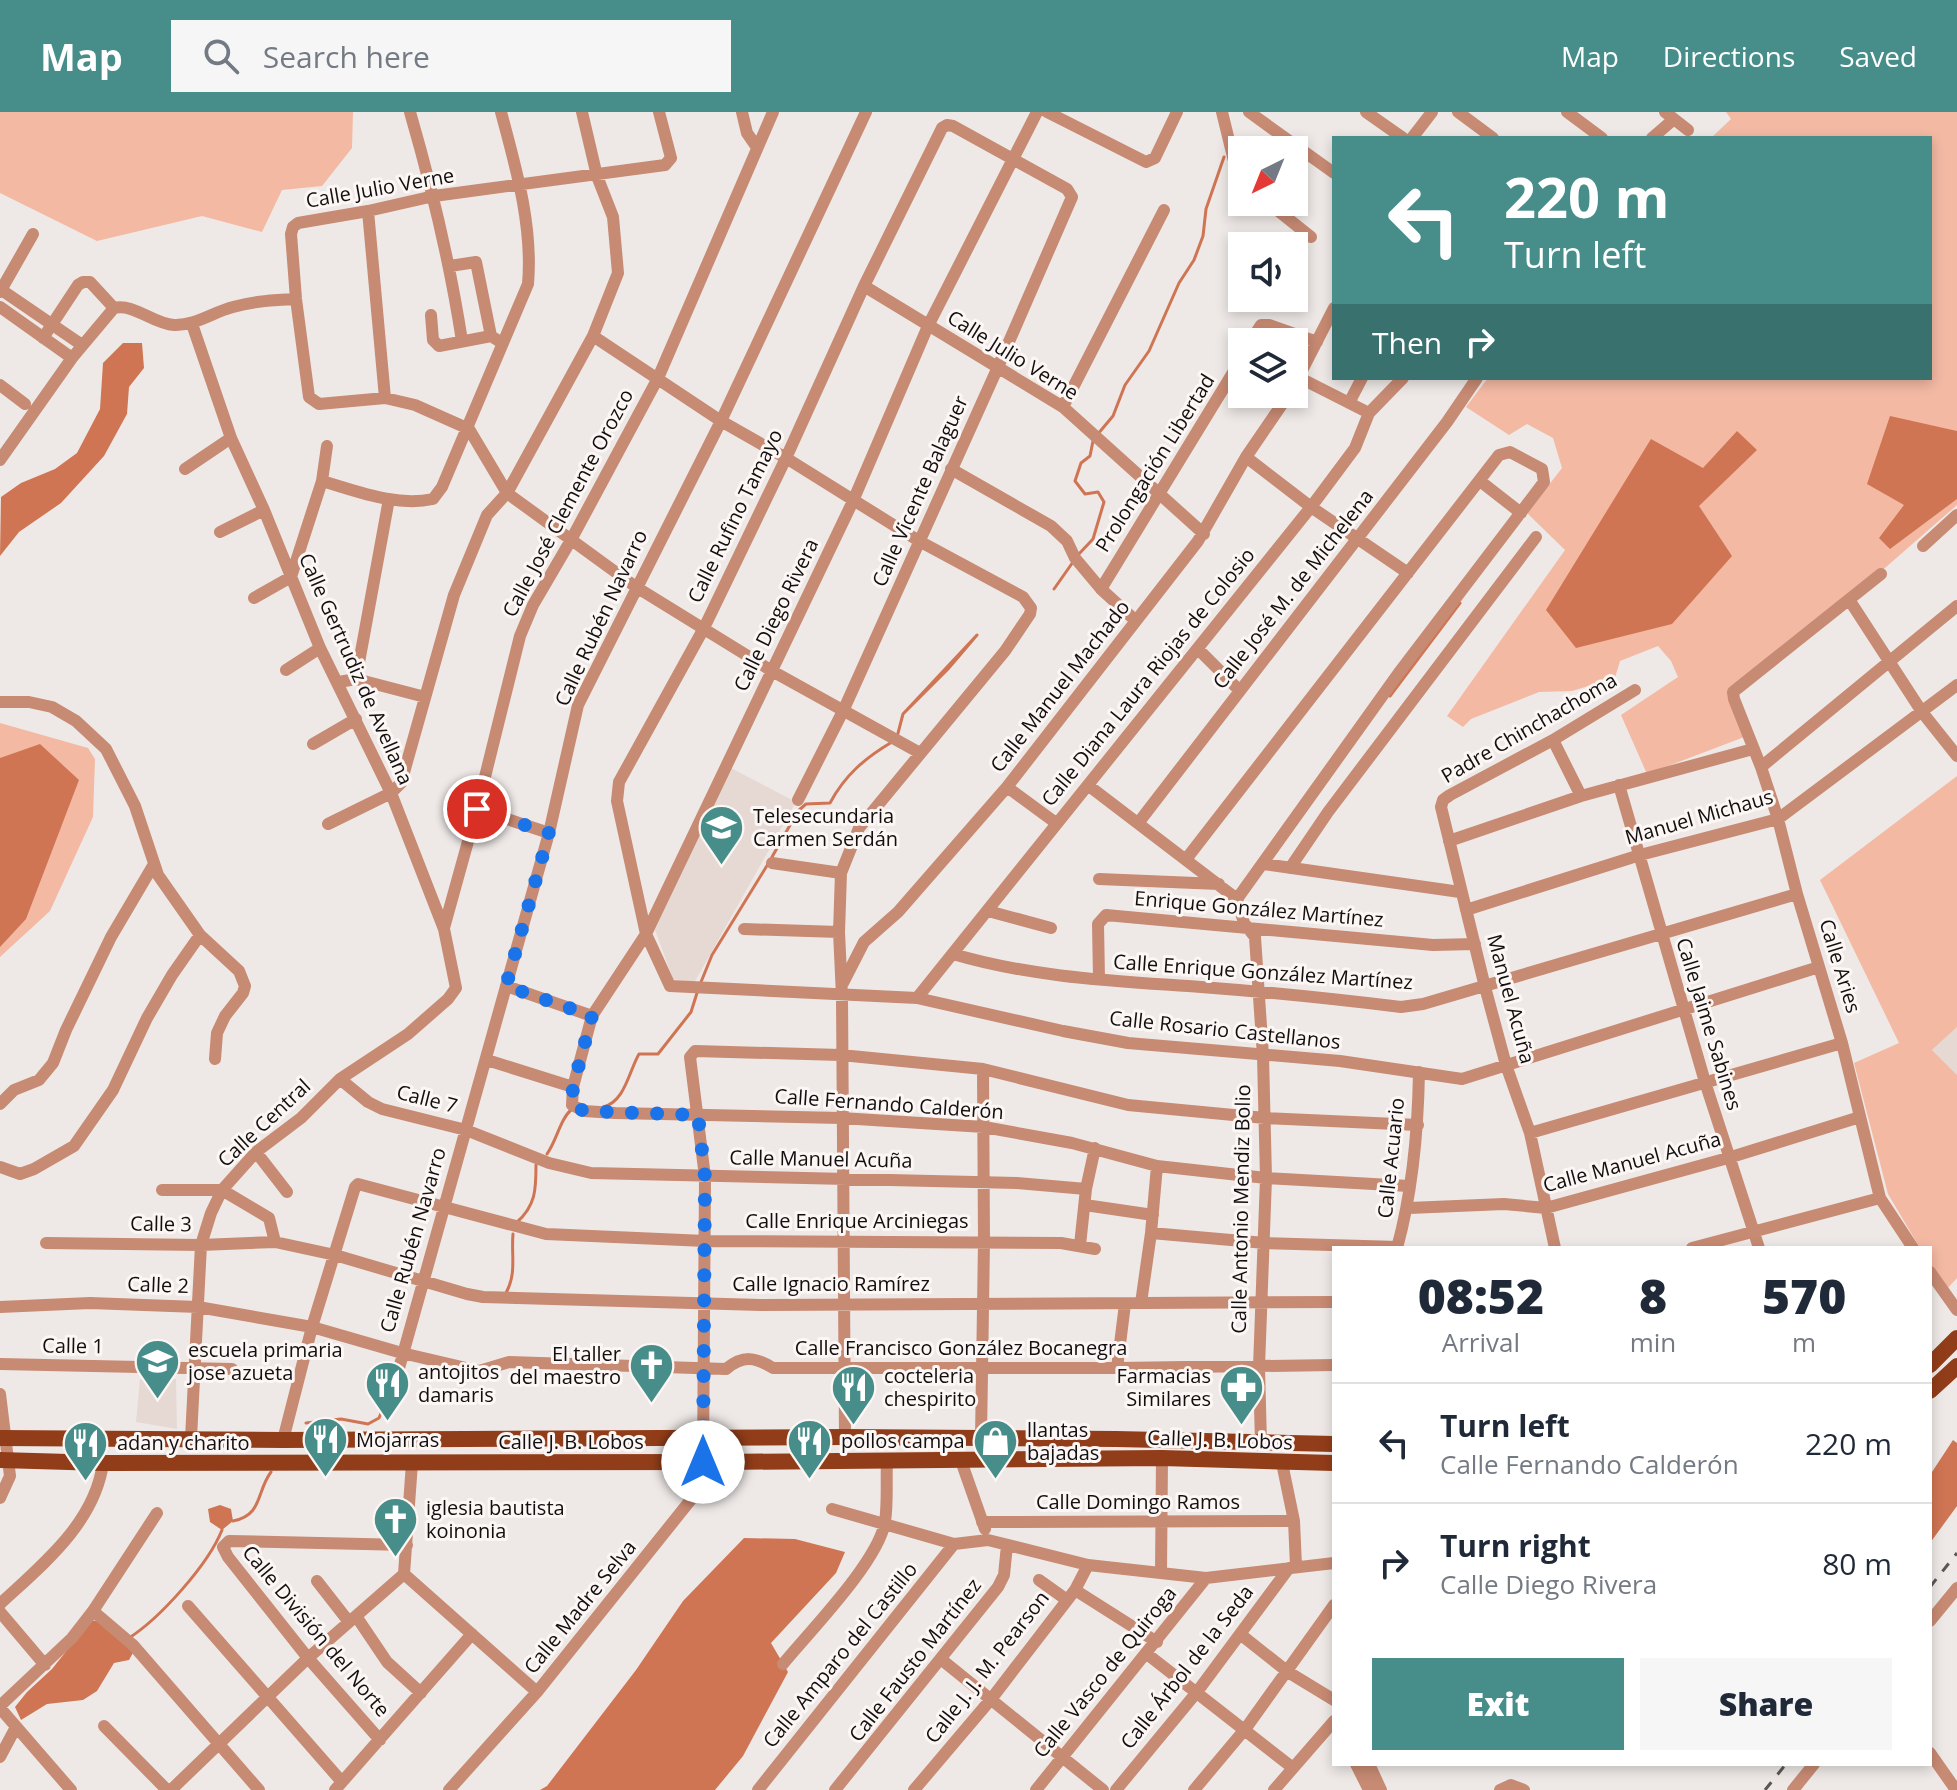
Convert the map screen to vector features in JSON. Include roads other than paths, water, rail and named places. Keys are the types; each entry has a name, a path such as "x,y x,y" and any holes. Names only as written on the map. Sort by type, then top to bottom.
{"main road":[{"path":"1932,1363 1957,1338"},
{"path":"1932,1389 1957,1366"},
{"name":"Calle J. B. Lobos","path":"2,1438 845,1437 1332,1444"},
{"name":"Calle J. B. Lobos","path":"4,1460 412,1463 1162,1458 1332,1463"}],"street":[{"path":"410,112 450,266 462,341"},
{"path":"322,481 389,499 421,501 433,499 442,487 469,429 496,340 528,284 530,264 521,185 501,112"},
{"path":"328,824 391,793 401,783 454,595 487,515 507,493 593,336 618,273 613,217 597,176 582,112"},
{"name":"Calle Julio Verne","path":"296,299 291,234 298,223 434,196 665,165 671,158 659,112"},
{"path":"742,112 747,133 756,146"},
{"name":"Calle José Clemente Orozco","path":"444,929 520,636 533,605 658,378 773,112"},
{"name":"Calle Rubén Navarro","path":"389,1404 549,833 578,705 721,421 866,112"},
{"name":"Calle Diego Rivera","path":"573,1087 592,1016 646,934 853,501 928,326 1037,112"},
{"path":"1047,112 1146,162 1151,161 1177,112"},
{"path":"1222,112 1228,136"},
{"path":"1249,112 1332,172"},
{"path":"1366,112 1400,136"},
{"path":"1414,136 1432,112"},
{"path":"1458,112 1490,136"},
{"path":"1567,112 1599,136"},
{"path":"1654,136 1669,116 1688,130"},
{"name":"Calle Rufino Tamayo","path":"646,934 617,801 619,782 704,628 864,286 942,128 953,126 1014,158"},
{"name":"Calle Vicente Balaguer","path":"798,800 844,709 1072,195 1014,158"},
{"path":"1063,407 1164,210"},
{"path":"368,211 385,398"},
{"path":"1285,216 1311,237"},
{"path":"33,234 1,290 82,345"},
{"path":"450,266 476,262 496,340"},
{"path":"43,338 83,282 90,282 114,308 126,308 172,325 192,324 237,305 296,299 312,401 319,404 385,398 415,405 469,429 507,493 636,587 772,671 920,753"},
{"name":"Calle Julio Verne","path":"864,286 1063,407 1204,534"},
{"path":"0,307 72,358"},
{"path":"0,460 72,358 114,308"},
{"path":"1308,360 1332,312"},
{"path":"431,315 435,344 439,346 462,341 496,340"},
{"name":"Calle Gertrudiz de Avellana","path":"192,324 231,438 320,648 391,793 444,929 456,988"},
{"path":"1259,328 1269,325 1277,328"},
{"path":"593,336 721,421 919,541"},
{"path":"1308,339 1317,342"},
{"path":"1349,403 1361,380"},
{"name":"Calle Diana Laura Riojas de Colosio","path":"917,998 1311,507 1355,448 1369,413 1401,380"},
{"name":"Calle José M. de Michelena","path":"1139,822 1447,422 1476,380"},
{"name":"Prolongación Libertad","path":"1101,589 1228,381"},
{"path":"0,385 25,404"},
{"path":"1308,386 1369,413"},
{"name":"Calle Manuel Machado","path":"842,991 864,942 898,912 1007,787 1204,534 1246,457 1279,408"},
{"path":"185,469 231,438"},
{"path":"254,598 291,577 322,481 327,446"},
{"path":"1089,786 1237,899 1398,674 1544,482 1542,469 1510,452 1504,452 1187,858"},
{"path":"1246,457 1311,507 1408,573"},
{"path":"951,469 1051,526 1067,541 1075,558 1101,589 1136,621"},
{"path":"1480,481 1521,513"},
{"path":"356,679 389,499"},
{"path":"220,532 264,510"},
{"path":"1923,546 1957,515"},
{"path":"1290,868 1328,812 1536,537"},
{"name":"Calle Manuel Machado","path":"845,1437 839,932 841,873 859,828 1005,651 1030,614 1029,603 1023,597 919,541"},
{"path":"1881,574 1850,601 1922,712 1957,756"},
{"name":"Calle Aries","path":"1850,601 1733,692 1778,819 1842,1043 1880,1198 1912,1246"},
{"path":"1761,767 1957,606"},
{"path":"286,670 320,648"},
{"path":"1198,649 1240,691"},
{"path":"339,682 356,679 425,697"},
{"name":"Manuel Michaus","path":"1466,910 1640,855 1778,819 1957,685"},
{"name":"Padre Chinchachoma","path":"1443,800 1553,740 1635,690"},
{"path":"0,702 29,702 52,707 76,721 106,749 135,806 158,875 200,935 239,971 245,986 217,1033 215,1059"},
{"path":"313,744 356,719"},
{"path":"1553,740 1581,796"},
{"path":"1449,841 1581,796 1753,749"},
{"name":"Calle Jaime Sabines","path":"1619,785 1705,1082 1758,1246"},
{"path":"1007,787 1056,823"},
{"name":"Manuel Acuña","path":"1443,800 1441,807 1460,892 1506,1065 1530,1133 1555,1246"},
{"path":"477,809 549,833"},
{"path":"772,863 841,873"},
{"path":"0,1104 14,1090 39,1080 53,1063 111,937 154,864"},
{"path":"1264,864 1460,892"},
{"path":"1099,879 1221,884"},
{"name":"Calle Enrique González Martínez","path":"953,954 996,966 1099,979 1258,991 1401,1007 1485,987 1797,894"},
{"name":"Calle Antonio Mendiz Bolio","path":"1237,899 1244,923 1255,937 1263,1056 1266,1178 1260,1303 1261,1444"},
{"path":"988,911 1051,928"},
{"name":"Enrique González Martínez","path":"1099,979 1098,924 1106,915 1433,945 1475,944"},
{"path":"744,929 839,932"},
{"name":"Calle Rosario Castellanos","path":"646,934 670,986 842,991 917,998 1128,1043 1340,1061 1462,1079 1819,967"},
{"path":"0,1167 20,1174 74,1146 113,1090 147,1018 200,935"},
{"path":"506,986 592,1016"},
{"name":"Calle Central","path":"191,1438 201,1245 222,1190 256,1152 301,1118 340,1079 408,1034 448,999 456,988"},
{"path":"1530,1133 1842,1043"},
{"name":"Calle Fernando Calderón","path":"698,1115 690,1057 697,1050 841,1055 983,1069 1128,1105 1265,1118 1418,1125"},
{"path":"487,1060 573,1087"},
{"path":"981,1438 983,1069"},
{"name":"Calle Acuario","path":"1398,1246 1409,1208 1418,1125 1419,1072"},
{"name":"Calle 7","path":"340,1079 368,1102 382,1109 466,1130"},
{"name":"Calle Fernando Calderón","path":"573,1087 572,1105 584,1111 841,1118 984,1127 1095,1148 1157,1166 1266,1178 1409,1186"},
{"path":"698,1115 705,1177 703,1462"},
{"name":"Calle Manuel Acuña","path":"1409,1208 1504,1204 1546,1208 1728,1158 1860,1117"},
{"name":"Calle Manuel Acuña","path":"466,1130 566,1169 604,1174 984,1183 1086,1189"},
{"path":"1080,1245 1086,1189 1095,1148"},
{"path":"256,1152 287,1192"},
{"path":"1141,1303 1157,1166"},
{"name":"Calle Enrique Arciniegas","path":"335,1255 355,1187 362,1184 546,1234 705,1241 984,1242 1080,1245 1095,1249"},
{"path":"162,1190 222,1190 269,1218 275,1242"},
{"path":"1700,1246 1880,1198"},
{"path":"1085,1205 1153,1215"},
{"path":"1151,1233 1265,1243 1365,1246"},
{"name":"Calle 3","path":"46,1243 201,1245 275,1242 335,1255"},
{"path":"283,1440 312,1327 335,1255"},
{"name":"Calle Ignacio Ramírez","path":"335,1255 483,1297 843,1305 1332,1302"},
{"path":"1932,1275 1957,1310"},
{"name":"Calle 2","path":"0,1307 90,1303 198,1307 312,1327"},
{"path":"1117,1368 1125,1304"},
{"name":"Calle Francisco González Bocanegra","path":"312,1327 479,1371 509,1362 726,1369 748,1357 773,1368 1332,1365"},
{"name":"Calle 1","path":"0,1364 232,1369"},
{"path":"0,1394 4,1460 10,1476 0,1498"},
{"path":"721,1462 723,1439"},
{"path":"960,1458 988,1540"},
{"name":"Calle Vasco de Quiroga","path":"1161,1573 1162,1458"},
{"path":"783,1664 856,1575 878,1540 884,1523 887,1459"},
{"name":"Calle Madre Selva","path":"449,1790 537,1692 721,1462"},
{"path":"0,1604 65,1541 87,1512 100,1485 103,1463"},
{"path":"104,1726 169,1790 220,1745 308,1658 404,1574 412,1463"},
{"path":"1282,1463 1294,1521 1292,1567"},
{"path":"832,1509 954,1544 988,1540 1088,1565 1206,1578 1332,1563"},
{"path":"71,1790 0,1707 72,1638 157,1513"},
{"name":"Calle Domingo Ramos","path":"982,1522 1294,1521"},
{"name":"Calle División del Norte","path":"380,1740 308,1658 223,1547 229,1541 407,1545"},
{"name":"Calle Amparo del Castillo","path":"758,1790 954,1544"},
{"name":"Calle Fausto Martínez","path":"835,1790 998,1587 1004,1575 1007,1545"},
{"name":"Calle J. J. M. Pearson","path":"914,1790 992,1698 1071,1595 1088,1565"},
{"name":"Calle Árbol de la Seda","path":"1116,1790 1197,1692 1292,1567"},
{"path":"404,1574 537,1692"},
{"name":"Calle Vasco de Quiroga","path":"1036,1790 1206,1578"},
{"path":"1039,1580 1157,1642"},
{"path":"317,1581 387,1662 421,1693"},
{"path":"1932,1619 1957,1588"},
{"path":"188,1606 269,1698 339,1786 472,1634"},
{"path":"1194,1790 1246,1728 1332,1608"},
{"path":"93,1611 121,1632 259,1790"},
{"path":"0,1612 45,1665"},
{"path":"1240,1634 1288,1672 1332,1699"},
{"path":"1147,1654 1246,1728 1293,1768"},
{"path":"942,1660 1103,1790"},
{"path":"1274,1790 1332,1723"},
{"path":"0,1757 16,1727"},
{"path":"1932,1756 1956,1790"},
{"path":"1357,1766 1363,1787"},
{"path":"1370,1766 1381,1790"},
{"path":"1793,1790 1812,1766"},
{"path":"1500,1790 1511,1785 1524,1790"}],"waterway":[{"path":"1097,435 1113,416 1125,385 1149,351 1179,283 1194,260 1203,236 1206,209 1224,157"},
{"path":"1077,556 1093,539 1104,502 1098,492 1085,494 1075,481 1081,463 1090,456 1093,441"},
{"path":"1054,589 1073,562"},
{"path":"1390,696 1460,603"},
{"path":"897,737 903,714 948,669 977,635 903,714"},
{"path":"772,857 798,811 806,804 830,803 856,768 892,742"},
{"path":"701,982 712,955 768,864"},
{"path":"603,1107 621,1093 639,1054 658,1054 691,1012 697,993"},
{"path":"547,1154 564,1118 572,1109"},
{"path":"516,1223 528,1210 534,1197 536,1165"},
{"path":"506,1293 513,1271 513,1234"},
{"path":"306,1423 341,1419 368,1424 379,1418 384,1406"},
{"path":"233,1521 243,1518 254,1508 271,1472"},
{"path":"129,1638 155,1618 182,1590 206,1559 222,1530"}],"railway":[{"path":"1932,1584 1957,1553"},
{"path":"1765,1790 1784,1766"}],"place":[{"name":"Telesecundaria Carmen Serdán","path":"722,866"},
{"name":"escuela primaria jose azueta","path":"157,1401"},
{"name":"El taller del maestro","path":"652,1404"},
{"name":"antojitos damaris","path":"387,1422"},
{"name":"cocteleria chespirito","path":"853,1426"},
{"name":"Farmacias Similares","path":"1242,1426"},
{"name":"Mojarras","path":"325,1479"},
{"name":"pollos campa","path":"810,1480"},
{"name":"llantas bajadas","path":"996,1480"},
{"name":"adan y charito","path":"86,1482"},
{"name":"iglesia bautista koinonia","path":"395,1558"}]}
